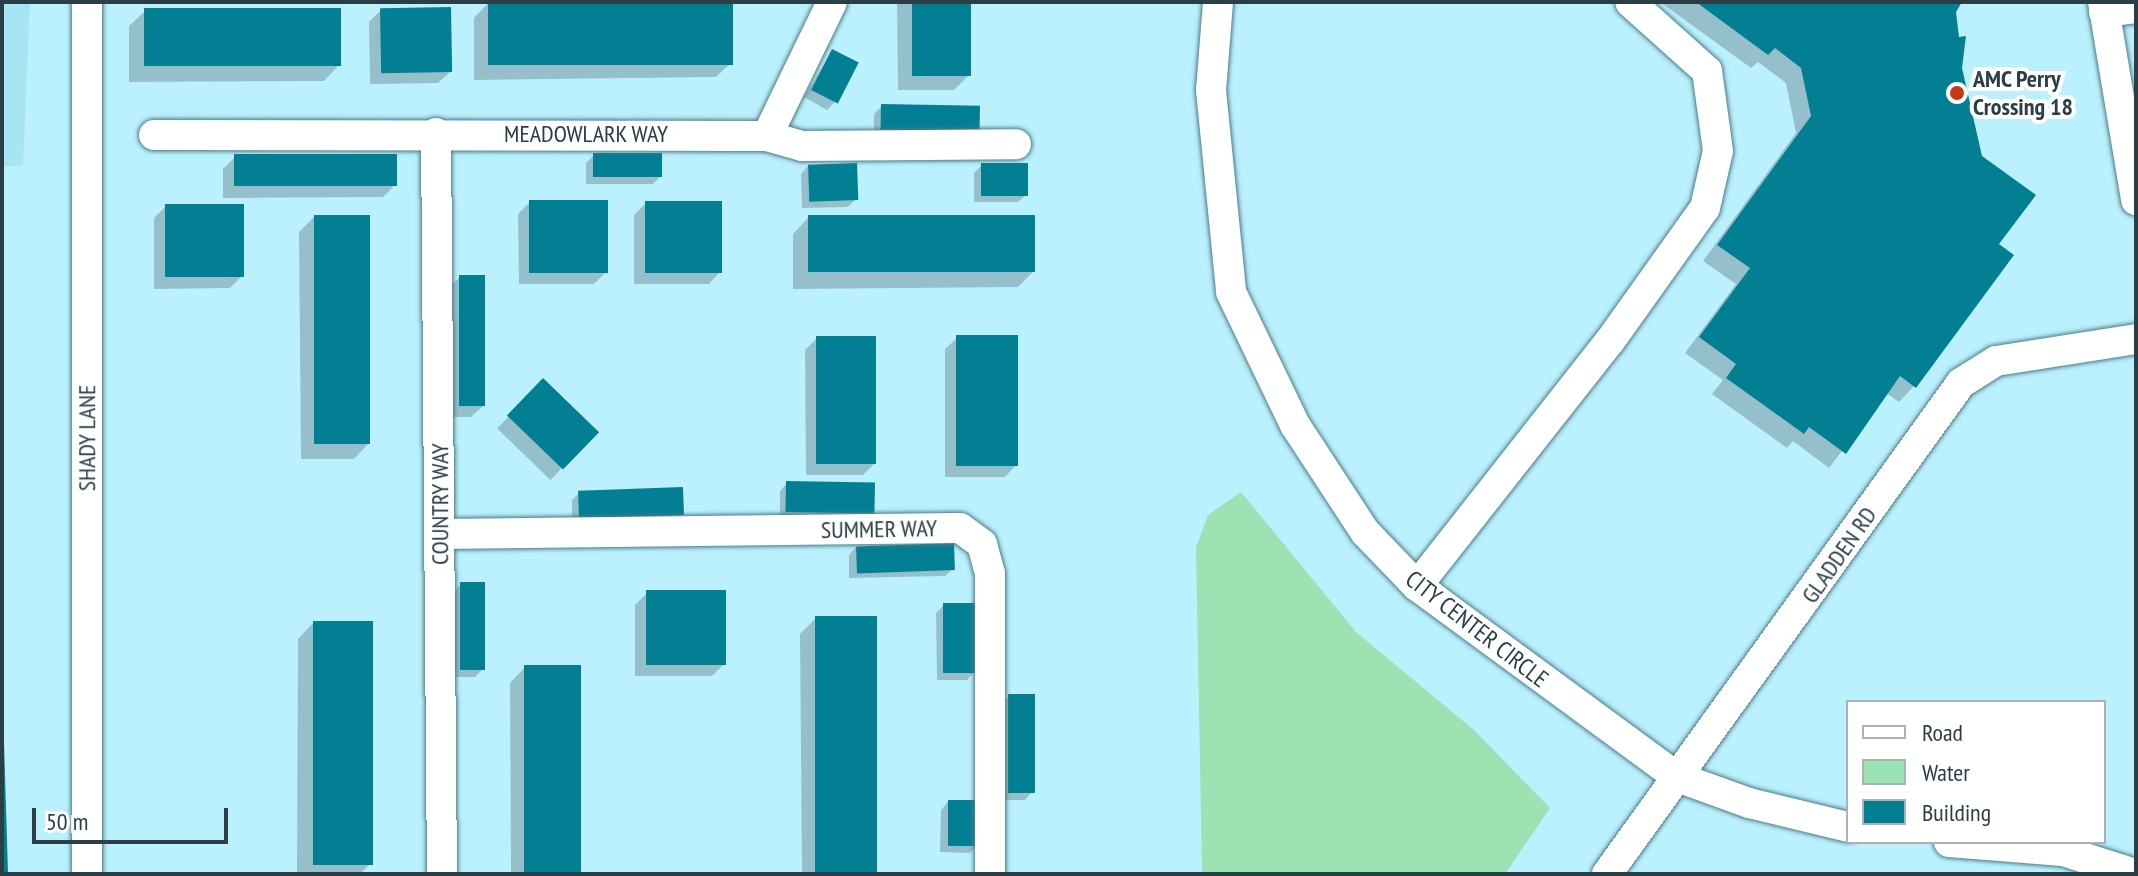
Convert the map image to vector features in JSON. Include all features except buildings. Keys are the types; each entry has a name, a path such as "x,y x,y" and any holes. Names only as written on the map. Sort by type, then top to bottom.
{"street":[{"name":"SHADY LANE","path":"87,2 87,874"},
{"path":"767,136 832,2"},
{"name":"CITY CENTER CIRCLE","path":"1218,2 1211,90 1231,292 1324,474 1365,532 1417,586 1677,777 1749,803 1846,827"},
{"path":"1417,586 1610,341 1705,208 1718,151 1707,71 1630,2"},
{"path":"2136,8 2103,7 2128,107 2136,200"},
{"name":"MEADOWLARK WAY","path":"154,135 436,133 767,136 802,146 1016,144"},
{"name":"COUNTRY WAY","path":"436,133 442,874"},
{"name":"GLADDEN RD","path":"1607,874 1961,383 1996,361 2136,339"},
{"name":"SUMMER WAY","path":"440,534 960,528 982,544 990,573 990,874"},
{"path":"1974,844 2063,851 2135,874"}],"shaded area":[{"path":"2,2 30,2 23,165 2,167"}],"water":[{"path":"1241,492 1356,632 1474,730 1550,808 1505,874 1202,874 1196,547 1208,515"}],"place":[{"name":"AMC Perry Crossing 18","path":"1957,93"}]}
